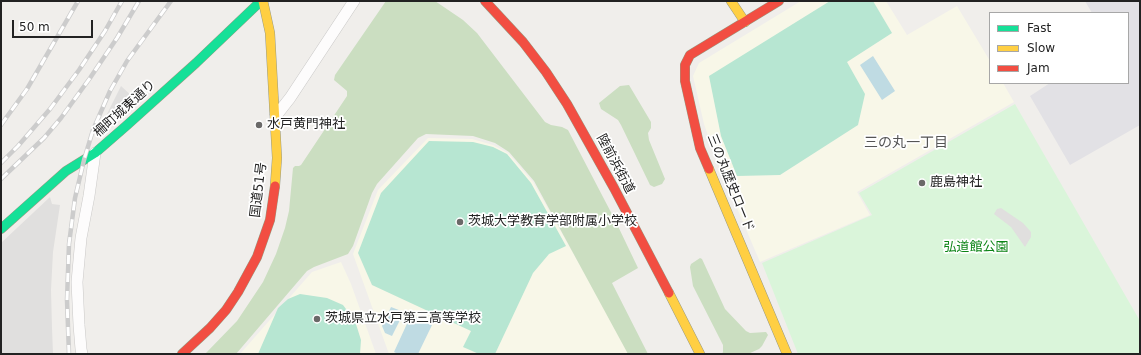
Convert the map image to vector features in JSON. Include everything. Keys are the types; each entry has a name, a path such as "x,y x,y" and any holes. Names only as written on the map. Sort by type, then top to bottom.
{"main road":[{"name":"国道51号","path":"182,354 210,328 226,310 248,275 257,257 270,220 276,181 277,158 270,33 262,1"},
{"name":"柵町城東通り","path":"1,229 66,171 95,153 188,70 262,1"},
{"name":"陸前浜街道","path":"485,1 523,42 546,72 567,104 614,188 700,354"},
{"path":"731,1 745,22"},
{"name":"三の丸歴史ロード","path":"779,1 690,55 686,65 685,81 700,148 787,354"}],"street":[{"path":"275,117 290,98 354,1"},
{"path":"82,354 77,282 81,238 95,153"}],"shaded area":[{"path":"801,1 886,1 907,35 957,6 989,59 989,84 1004,84 1014,102 857,192 870,215 760,262 716,159 704,124 693,76 699,63"},
{"path":"1085,1 1140,1 1140,125 1070,165 1030,96 1048,84 1129,84 1129,12 1091,12"},
{"path":"121,86 133,97 113,119 107,114"},
{"name":"茨城大学教育学部附属小学校","path":"428,138 472,139 493,145 508,153 533,182 630,354 389,354 353,254 378,190"},
{"path":"50,197 52,204 60,205 53,252 51,290 53,354 1,354 1,243"},
{"path":"1001,208 1023,223 1031,232 1031,237 1025,247 1011,227 994,214 997,209"},
{"name":"茨城県立水戸第三高等学校","path":"341,262 351,284 376,354 240,354 312,272"}],"green space":[{"path":"386,1 435,1 463,20 477,33 545,122 568,130 615,220 638,268 612,283 648,354 628,354 534,181 509,152 495,143 473,136 426,134 418,138 377,184 372,193 353,246 348,254 307,271 236,354 205,354 237,321 263,282 276,254 285,228 289,211 293,168 301,165 347,96 347,91 334,80 335,75"},
{"path":"830,1 873,1 892,33 847,62 865,94 858,125 780,175 737,176 721,136 709,76"},
{"path":"629,85 651,122 651,128 648,133 649,140 665,179 662,184 654,187 650,185 618,120 601,109 599,103 620,86"},
{"name":"弘道館公園","path":"1015,104 1140,321 1140,354 798,354 762,263 872,215 859,193"},
{"name":"茨城大学教育学部附属小学校","path":"429,141 473,142 493,147 507,154 531,183 566,246 549,254 533,273 495,354 479,354 463,347 471,331 372,285 358,253 381,193"},
{"path":"700,258 702,259 725,309 746,331 750,333 766,332 768,335 759,349 748,354 722,354 723,345 693,286 690,267 691,264"},
{"name":"茨城県立水戸第三高等学校","path":"300,294 327,298 343,305 355,321 361,340 360,354 258,354 278,308 288,299"}],"water":[{"path":"873,56 895,91 882,100 860,65"},
{"path":"391,307 404,312 392,336 385,333 382,326"},
{"path":"411,315 432,325 418,354 398,354 394,352"}],"railway":[{"path":"1,125 27,89 78,1"},
{"path":"1,163 50,109 79,70 105,31 122,1"},
{"path":"1,179 44,138 61,118 117,38 139,1"},
{"path":"69,354 67,300 69,244 75,198 84,160 93,130 110,91 127,61 171,1"}],"traffic: fast":[{"path":"1,229 66,171 95,153 126,126 196,63 261,1"}],"traffic: slow":[{"path":"263,1 270,33 277,158 275,186"},
{"path":"731,1 745,22"},
{"path":"709,169 787,354"},
{"path":"669,293 700,354"}],"traffic: jam":[{"path":"485,1 523,42 546,72 567,104 614,188 669,293"},
{"path":"709,169 700,148 685,81 685,65 690,55 779,1"},
{"path":"182,354 210,328 226,310 238,292 257,257 270,220 275,186"}],"place":[{"name":"水戸黄門神社","path":"259,125"},
{"name":"鹿島神社","path":"922,183"},
{"name":"茨城大学教育学部附属小学校","path":"460,222"},
{"name":"茨城県立水戸第三高等学校","path":"317,319"}],"district":[{"name":"三の丸一丁目","path":"906,143"}]}
